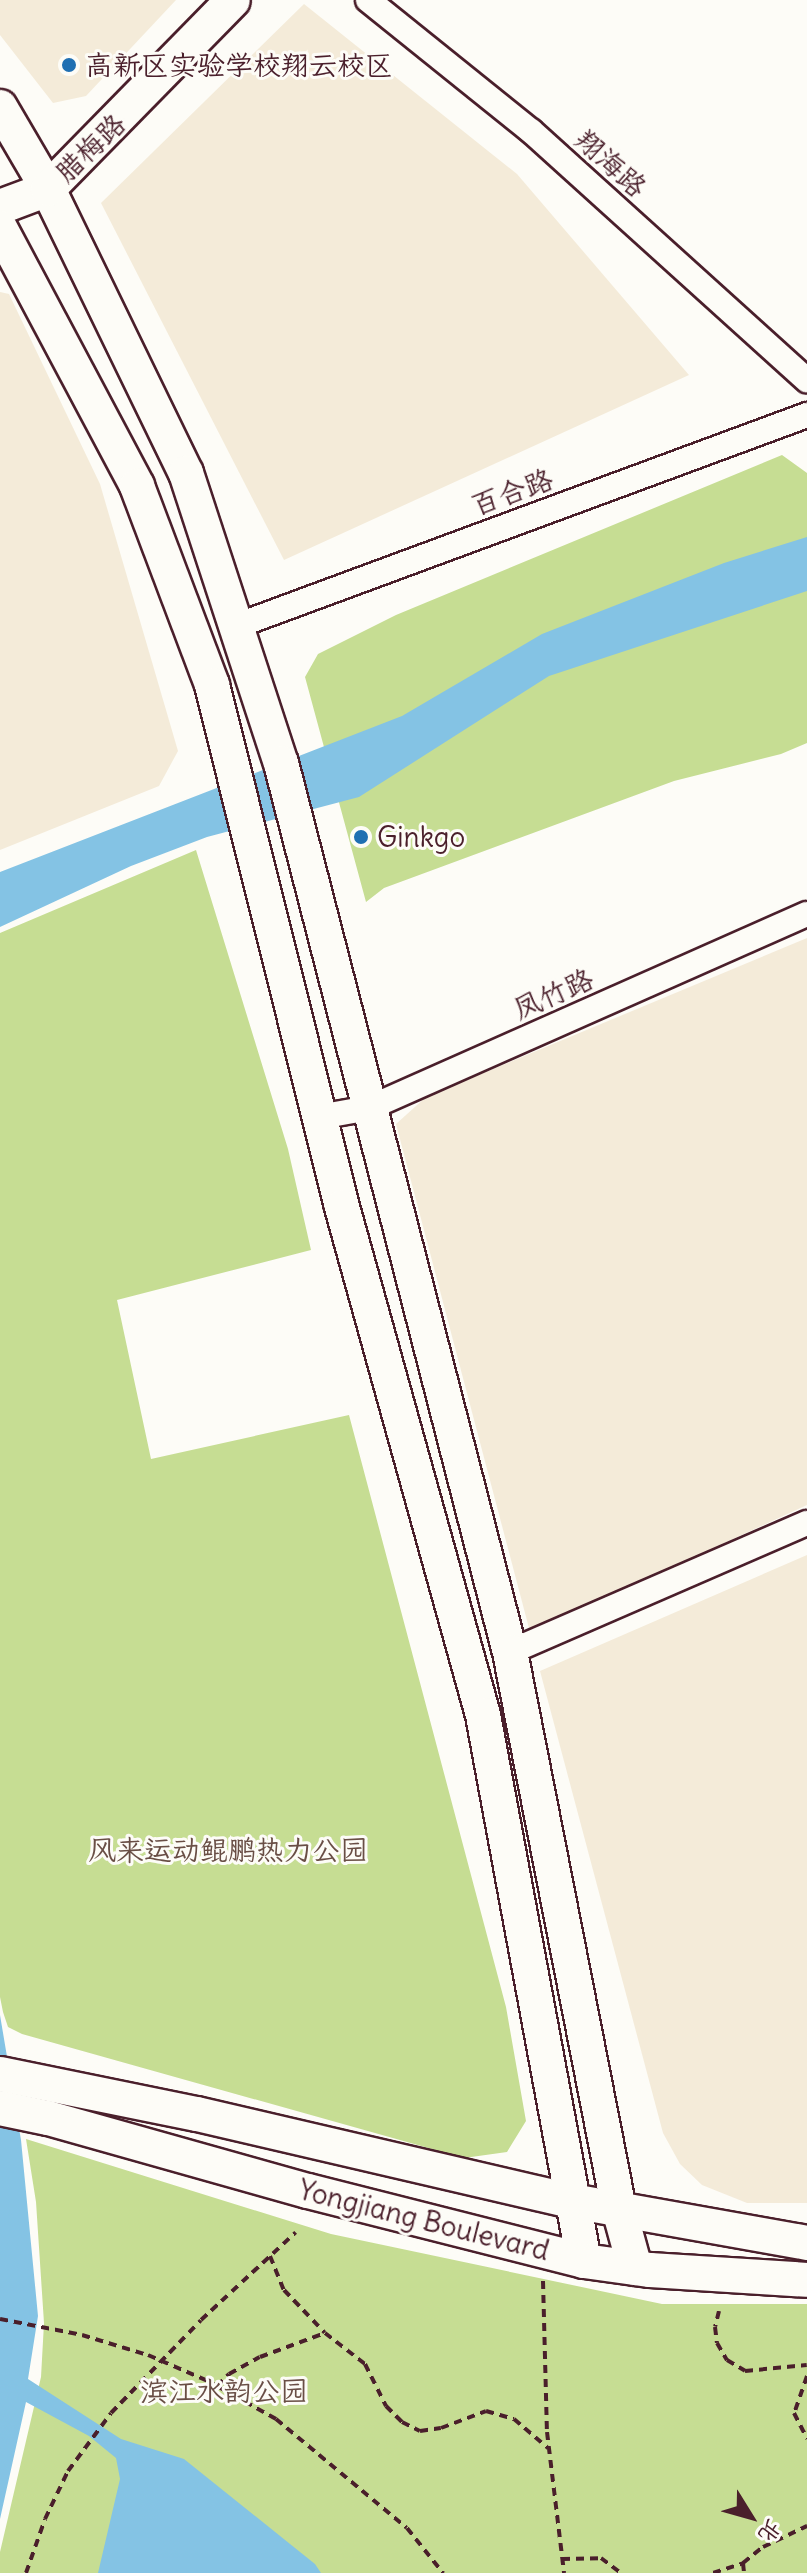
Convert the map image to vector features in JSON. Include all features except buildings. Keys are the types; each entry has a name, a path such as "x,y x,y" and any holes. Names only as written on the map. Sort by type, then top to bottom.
{"street":[{"name":"腊梅路","path":"0,225 48,189 233,0"},
{"name":"翔海路","path":"368,0 531,131 807,380"},
{"path":"0,107 48,189 186,473 239,625 281,763 510,1652 619,2209 635,2268"},
{"path":"0,225 137,486 212,685 237,775 319,1117 483,1715 584,2261"},
{"name":"百合路","path":"239,625 807,415"},
{"name":"凤竹路","path":"319,1117 369,1108 807,914"},
{"path":"510,1652 807,1523"},
{"name":"Yongjiang Boulevard","path":"0,2074 572,2201 807,2243"},
{"name":"Yongjiang Boulevard","path":"0,2108 48,2118 308,2191 584,2261 635,2268 807,2280"}],"path":[{"path":"26,2573 45,2519 68,2471 111,2413 160,2360 296,2232"},
{"path":"543,2250 548,2448 564,2573"},
{"path":"270,2256 284,2290 325,2333 365,2364 386,2406 411,2427 420,2431 441,2428 486,2411 514,2419 548,2448"},
{"path":"719,2311 715,2327 717,2343 727,2360 745,2371 807,2365"},
{"path":"0,2319 70,2333 160,2360 217,2386 276,2419 407,2528 443,2573"},
{"path":"217,2386 229,2374 260,2357 325,2333"},
{"path":"807,2376 794,2413 807,2439"},
{"path":"713,2573 743,2563 763,2547 807,2526"},
{"path":"562,2559 601,2558 621,2573"},
{"path":"743,2563 744,2573"}],"shaded area":[{"name":"高新区实验学校翔云校区","path":"0,0 176,0 86,96 53,103 0,35"},
{"path":"304,4 517,174 689,375 284,560 101,203"},
{"path":"0,292 9,294 100,484 178,751 159,786 0,850"},
{"path":"807,938 807,1505 530,1632 396,1124 426,1097"},
{"path":"807,1555 807,2203 747,2203 702,2185 680,2164 663,2133 540,1671"}],"green space":[{"path":"782,455 807,473 807,743 781,754 674,781 384,888 366,902 305,677 318,654 396,615"},
{"name":"风来运动鲲鹏热力公园","path":"196,850 288,1149 311,1250 117,1300 151,1459 349,1415 506,2007 526,2121 507,2152 464,2158 22,2034 8,2027 3,2012 0,1997 0,933"},
{"name":"滨江水韵公园","path":"26,2139 331,2234 662,2304 807,2304 807,2573 0,2573 0,2552 41,2377 44,2323 36,2202"}],"water":[{"path":"807,537 807,591 549,676 359,797 207,837 131,866 0,927 0,872 402,716 542,634 724,563"},
{"path":"0,2015 21,2140 38,2316 28,2379 121,2439 184,2459 315,2564 321,2573 98,2573 120,2479 116,2458 89,2436 26,2402 0,2519"}],"place":[{"name":"高新区实验学校翔云校区","path":"69,65"},
{"name":"Ginkgo","path":"361,837"}]}
